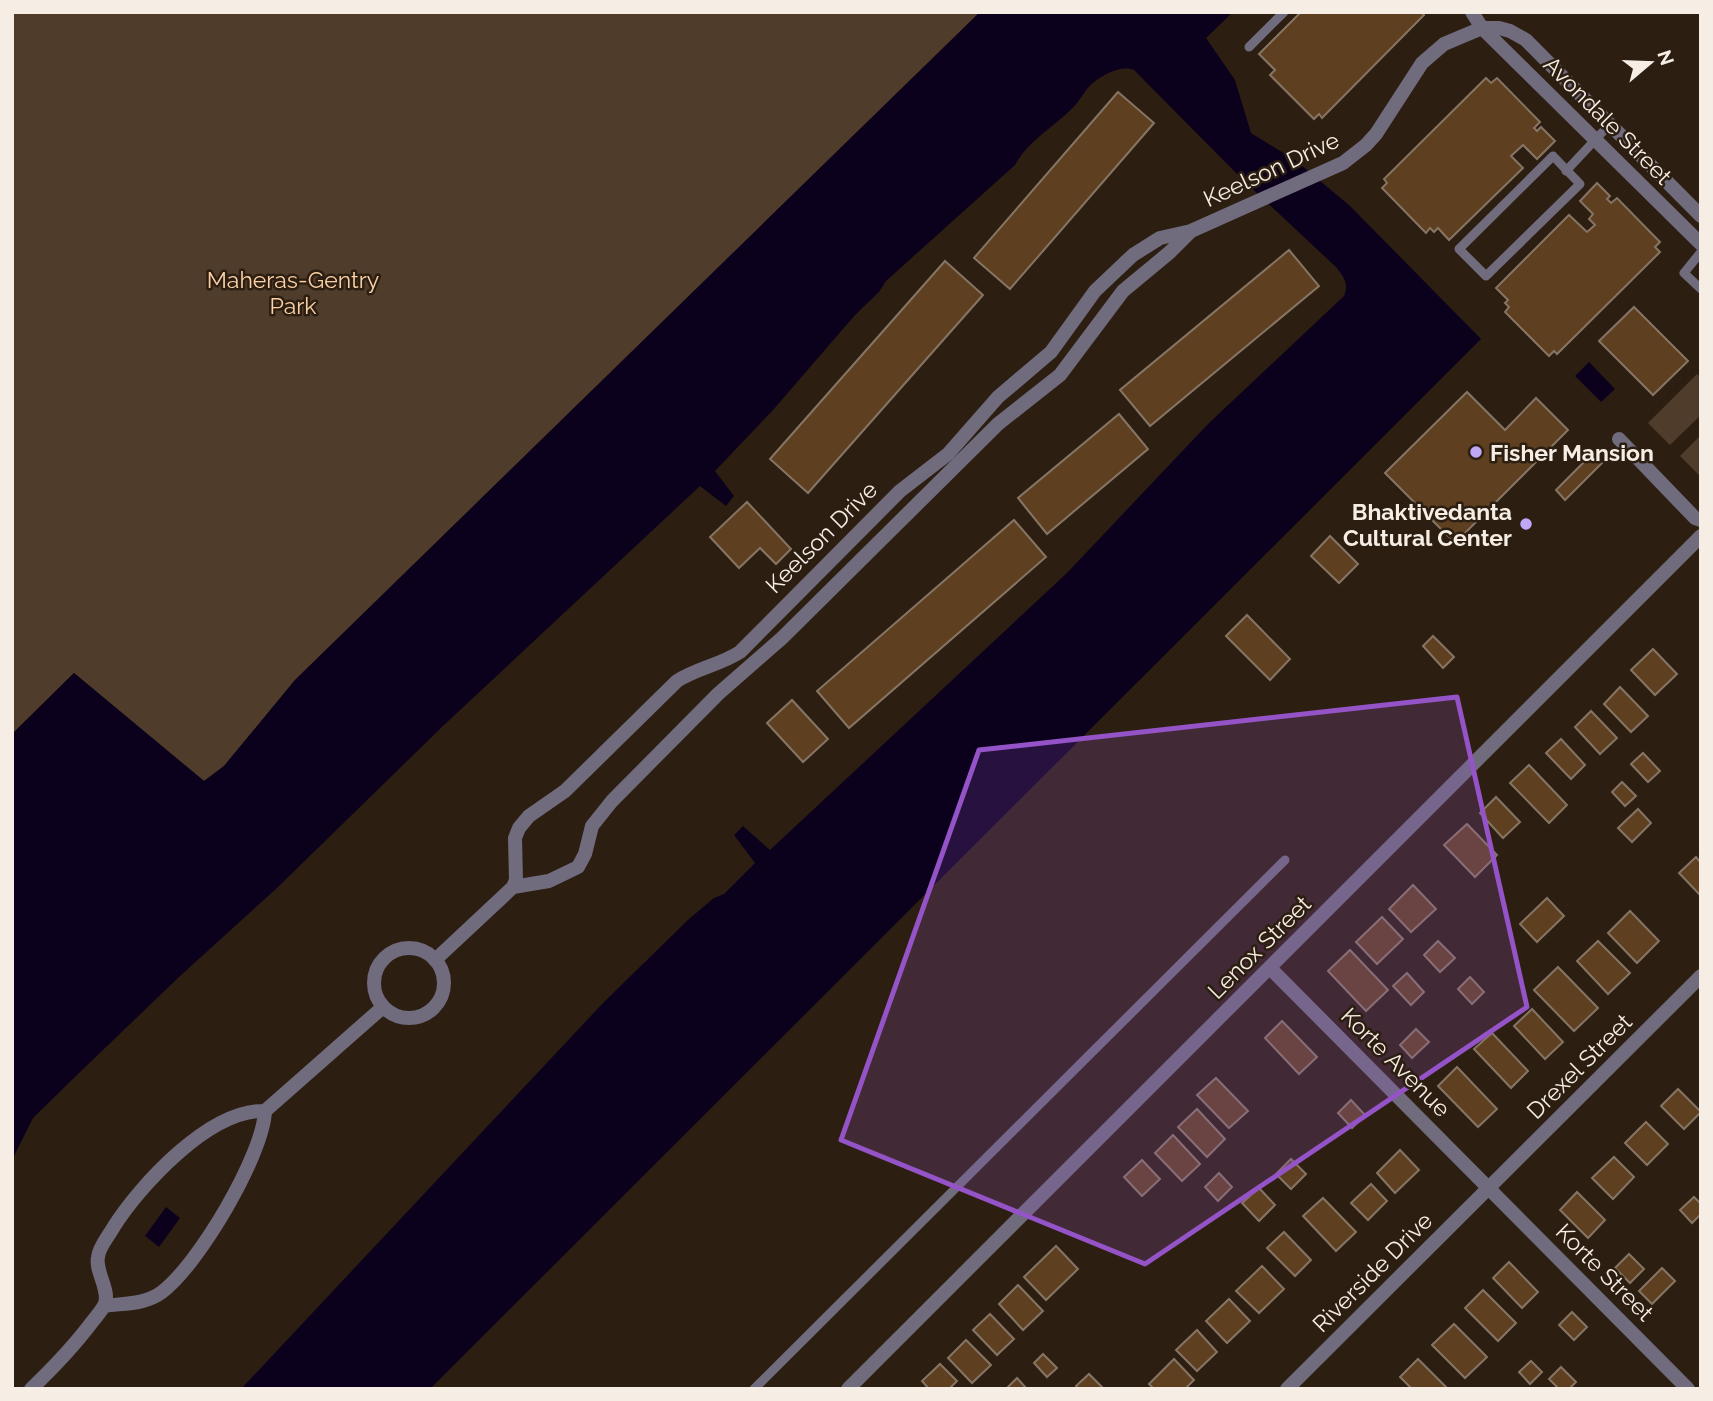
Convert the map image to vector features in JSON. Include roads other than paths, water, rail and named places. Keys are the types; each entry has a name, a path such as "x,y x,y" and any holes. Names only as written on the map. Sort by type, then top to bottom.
{"street":[{"name":"Avondale Street","path":"1472,12 1482,28 1701,244"},
{"name":"Avondale Street","path":"1482,28 1499,28 1526,40 1701,216"},
{"name":"Keelson Drive","path":"513,887 516,880 515,838 529,816 565,791 677,681 693,671 731,658 740,652 900,491 948,454 998,397 1051,352 1095,291 1125,262 1160,238 1191,231 1334,169 1355,156 1376,134 1422,63 1444,44 1482,28"},
{"path":"1536,80 1552,66"},
{"path":"1657,201 1672,187"},
{"name":"Keelson Drive","path":"513,887 549,881 578,867 585,854 592,826 612,801 718,694 782,638 998,424 1060,375 1123,291 1191,231"},
{"path":"1619,439 1695,518 1701,520"},
{"name":"Lenox Street","path":"848,1389 1701,536"},
{"path":"435,960 513,887"},
{"path":"411,948 420,950 435,960 444,976 444,985 439,1002 433,1009 410,1019 394,1015 383,1007 377,996 374,979 386,957 402,949 411,948"},
{"name":"Korte Avenue","path":"1270,968 1489,1188"},
{"name":"Drexel Street","path":"1489,1188 1701,976"},
{"path":"31,1389 74,1346 104,1306 106,1296 98,1255 137,1192 164,1165 203,1134 245,1114 265,1111 383,1007"},
{"path":"104,1306 150,1299 169,1285 186,1265 213,1228 244,1177 262,1135 265,1111"},
{"name":"Riverside Drive","path":"1287,1389 1489,1188"},
{"name":"Korte Street","path":"1489,1188 1688,1389"}],"lane":[{"path":"1249,47 1284,12"},
{"path":"1566,170 1610,124"},
{"path":"1553,156 1566,170 1580,184 1486,276 1459,249 1553,156"},
{"path":"1701,252 1684,273 1701,289"},
{"path":"754,1389 1285,860"}],"place":[{"name":"Fisher Mansion","path":"1476,452"},
{"name":"Bhaktivedanta Cultural Center","path":"1526,524"}],"park label":[{"name":"Maheras-Gentry Park","path":"293,292"}]}
